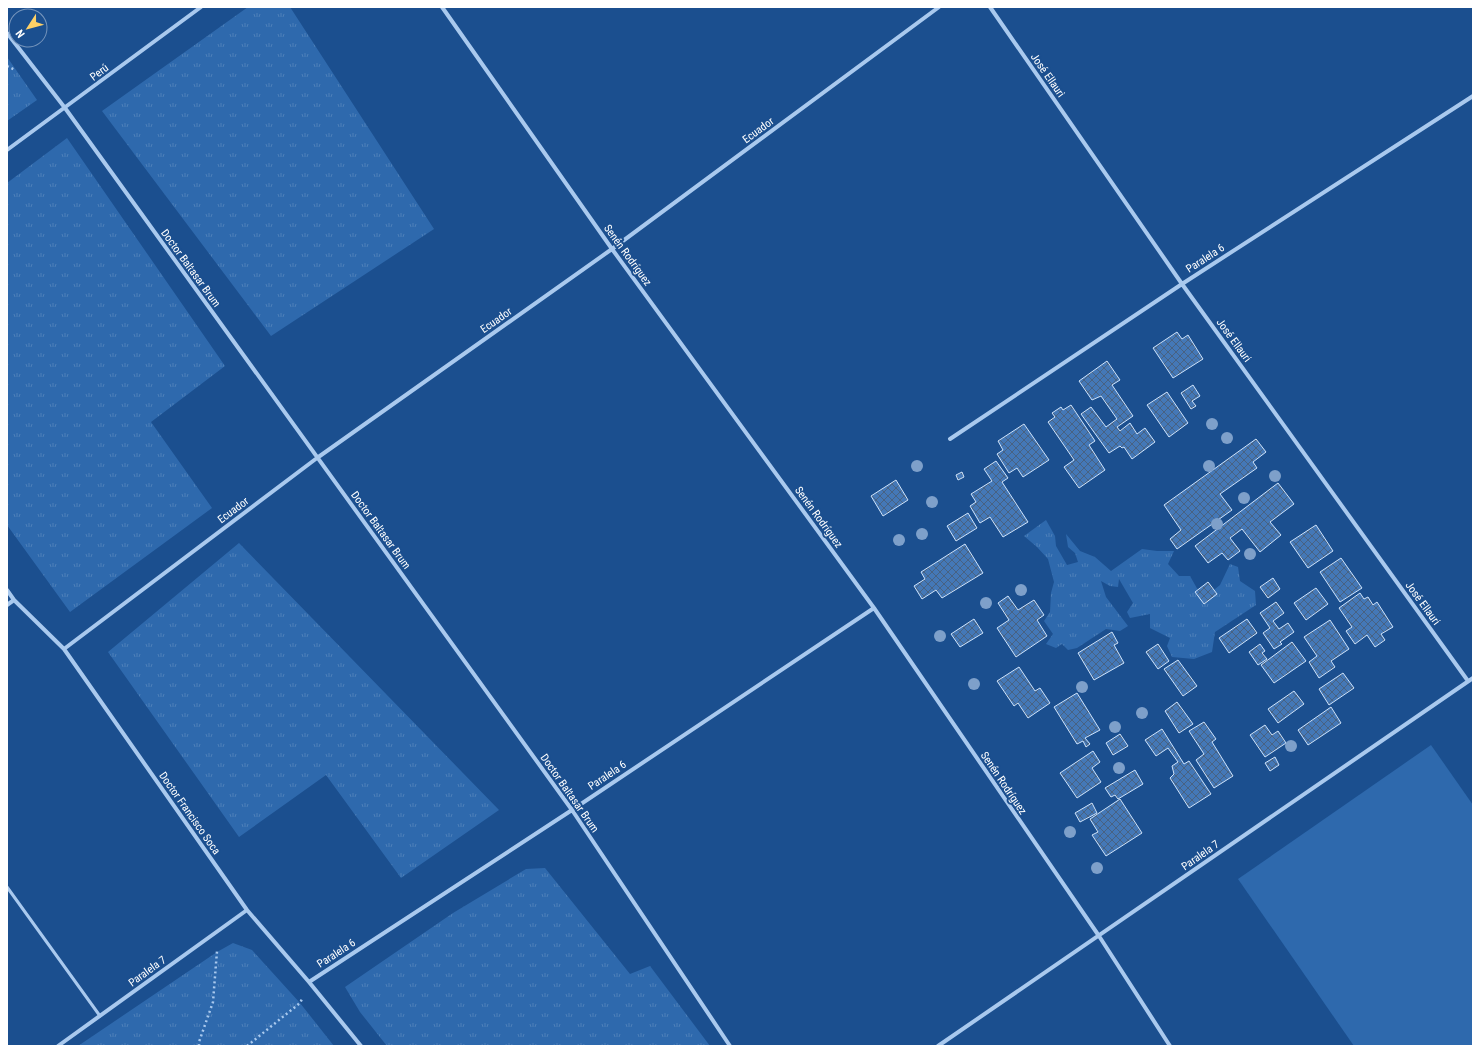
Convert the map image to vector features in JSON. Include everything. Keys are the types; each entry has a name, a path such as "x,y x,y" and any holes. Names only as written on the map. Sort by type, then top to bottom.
{"street":[{"name":"Perú","path":"7,150 201,7"},
{"name":"Senén Rodríguez","path":"442,7 612,249 874,608 1099,936 1170,1046"},
{"name":"Ecuador","path":"64,649 317,458 612,249 939,7"},
{"name":"José Ellauri","path":"990,7 1182,284 1468,680"},
{"name":"Doctor Baltasar Brum","path":"7,33 65,108 572,810 730,1046"},
{"name":"Paralela 6","path":"950,439 1182,284 1473,96"},
{"name":"Doctor Francisco Soca","path":"7,590 14,600 64,649 247,910 309,982 361,1046"},
{"path":"7,605 14,600"},
{"name":"Paralela 6","path":"309,982 572,810 874,608"},
{"name":"Paralela 7","path":"938,1046 1473,678"},
{"name":"Paralela 7","path":"58,1046 247,910"}],"lane":[{"path":"7,887 100,1016"}],"path":[{"path":"199,1046 199,1042 213,1002 217,952 215,932"},
{"path":"247,1046 300,1004 309,982"}],"green space":[{"path":"248,7 290,7 434,229 271,336 102,111"},
{"path":"7,57 37,100 7,121"},
{"path":"67,138 225,366 151,422 212,508 70,612 7,525 7,183"},
{"path":"1046,520 1055,536 1056,546 1067,565 1078,562 1075,553 1068,547 1066,534 1080,551 1095,557 1111,571 1142,549 1174,551 1168,564 1179,576 1190,576 1203,599 1220,585 1230,564 1238,567 1240,581 1255,591 1256,605 1215,632 1212,652 1194,659 1172,657 1167,646 1170,638 1150,628 1150,614 1130,618 1127,612 1133,603 1119,579 1118,587 1110,586 1101,581 1106,597 1128,626 1120,631 1106,629 1077,648 1068,650 1062,644 1056,648 1046,644 1053,634 1044,621 1050,612 1051,593 1054,582 1048,559 1024,536"},
{"path":"239,543 499,810 401,878 326,775 239,837 108,652"},
{"path":"1431,745 1473,805 1473,1046 1354,1046 1238,879"},
{"path":"545,868 630,974 650,966 710,1046 387,1046 360,1012 345,987 453,913 526,869"},
{"path":"233,943 252,950 300,1003 334,1046 78,1046 217,952"}],"building":[{"path":"1177,332 1182,339 1188,335 1203,359 1173,378 1153,348"},
{"path":"1107,361 1120,380 1112,385 1133,416 1117,427 1120,431 1130,423 1137,434 1145,428 1155,442 1132,459 1124,447 1122,448 1120,446 1109,453 1081,414 1091,407 1106,427 1117,419 1101,396 1092,400 1079,381"},
{"path":"1193,385 1200,396 1192,401 1196,406 1191,409 1181,393"},
{"path":"1167,392 1188,423 1169,437 1147,405"},
{"path":"1071,405 1095,441 1089,445 1105,470 1079,488 1064,467 1074,460 1048,422 1055,417 1052,413 1061,407 1063,410"},
{"path":"1024,424 1049,460 1023,477 1017,468 1009,473 997,454 1003,450 998,441"},
{"path":"1256,439 1266,452 1253,462 1257,468 1220,494 1232,510 1177,549 1170,539 1181,530 1164,505"},
{"path":"996,461 1008,478 1002,482 1028,522 1003,537 990,517 980,523 970,506 976,502 971,494 992,481 984,469"},
{"path":"962,472 964,477 958,480 956,475"},
{"path":"896,480 908,500 883,516 871,496"},
{"path":"1278,483 1294,504 1270,522 1281,535 1260,552 1242,529 1230,538 1240,551 1228,560 1222,553 1208,563 1195,546"},
{"path":"968,513 977,528 956,541 947,526"},
{"path":"1316,525 1333,551 1308,568 1290,542"},
{"path":"965,544 983,573 942,598 936,590 922,599 914,586 925,579 921,572"},
{"path":"1341,558 1362,588 1340,602 1320,572"},
{"path":"1273,578 1280,589 1268,598 1260,587"},
{"path":"1208,582 1217,594 1204,604 1195,592"},
{"path":"1316,588 1328,604 1306,620 1294,603"},
{"path":"1360,593 1364,599 1368,597 1373,605 1377,602 1393,627 1381,634 1385,640 1375,647 1367,635 1355,644 1346,631 1352,627 1339,608"},
{"path":"1008,596 1018,610 1034,600 1044,615 1037,620 1047,636 1016,657 997,628 1009,620 998,603"},
{"path":"1276,602 1284,613 1273,621 1279,629 1288,623 1294,632 1280,642 1282,644 1274,649 1263,633 1270,628 1260,613"},
{"path":"974,619 983,633 960,647 951,634"},
{"path":"1247,619 1257,633 1229,653 1219,638"},
{"path":"1330,620 1349,649 1331,661 1335,667 1319,678 1309,662 1317,656 1304,637"},
{"path":"1112,632 1118,643 1114,645 1124,663 1094,680 1078,653"},
{"path":"1292,642 1306,661 1274,683 1261,665"},
{"path":"1158,644 1169,661 1158,669 1146,652"},
{"path":"1260,644 1265,651 1262,653 1267,659 1258,665 1249,652"},
{"path":"1178,660 1197,686 1183,696 1164,669"},
{"path":"1019,667 1035,691 1040,688 1050,703 1028,718 1018,703 1014,706 997,681"},
{"path":"1343,673 1354,688 1329,705 1319,689"},
{"path":"1294,691 1304,704 1278,723 1268,709"},
{"path":"1077,693 1100,730 1085,738 1090,744 1086,747 1083,741 1077,744 1054,707"},
{"path":"1177,702 1193,724 1179,733 1165,711"},
{"path":"1331,707 1341,723 1308,745 1298,730"},
{"path":"1204,722 1216,739 1212,742 1233,776 1214,788 1196,760 1204,754 1189,731"},
{"path":"1265,725 1272,735 1278,731 1286,743 1265,757 1250,735"},
{"path":"1162,729 1184,764 1189,761 1211,794 1189,808 1170,778 1174,774 1172,766 1178,762 1168,748 1156,756 1145,740"},
{"path":"1120,734 1128,746 1113,755 1106,743"},
{"path":"1093,751 1100,762 1092,768 1101,782 1077,798 1060,773"},
{"path":"1275,757 1279,765 1270,771 1265,763"},
{"path":"1135,770 1143,784 1118,799 1115,795 1111,797 1105,788"},
{"path":"1120,799 1142,833 1106,856 1092,835 1098,832 1090,819"},
{"path":"1092,803 1097,813 1080,822 1075,813"}]}
